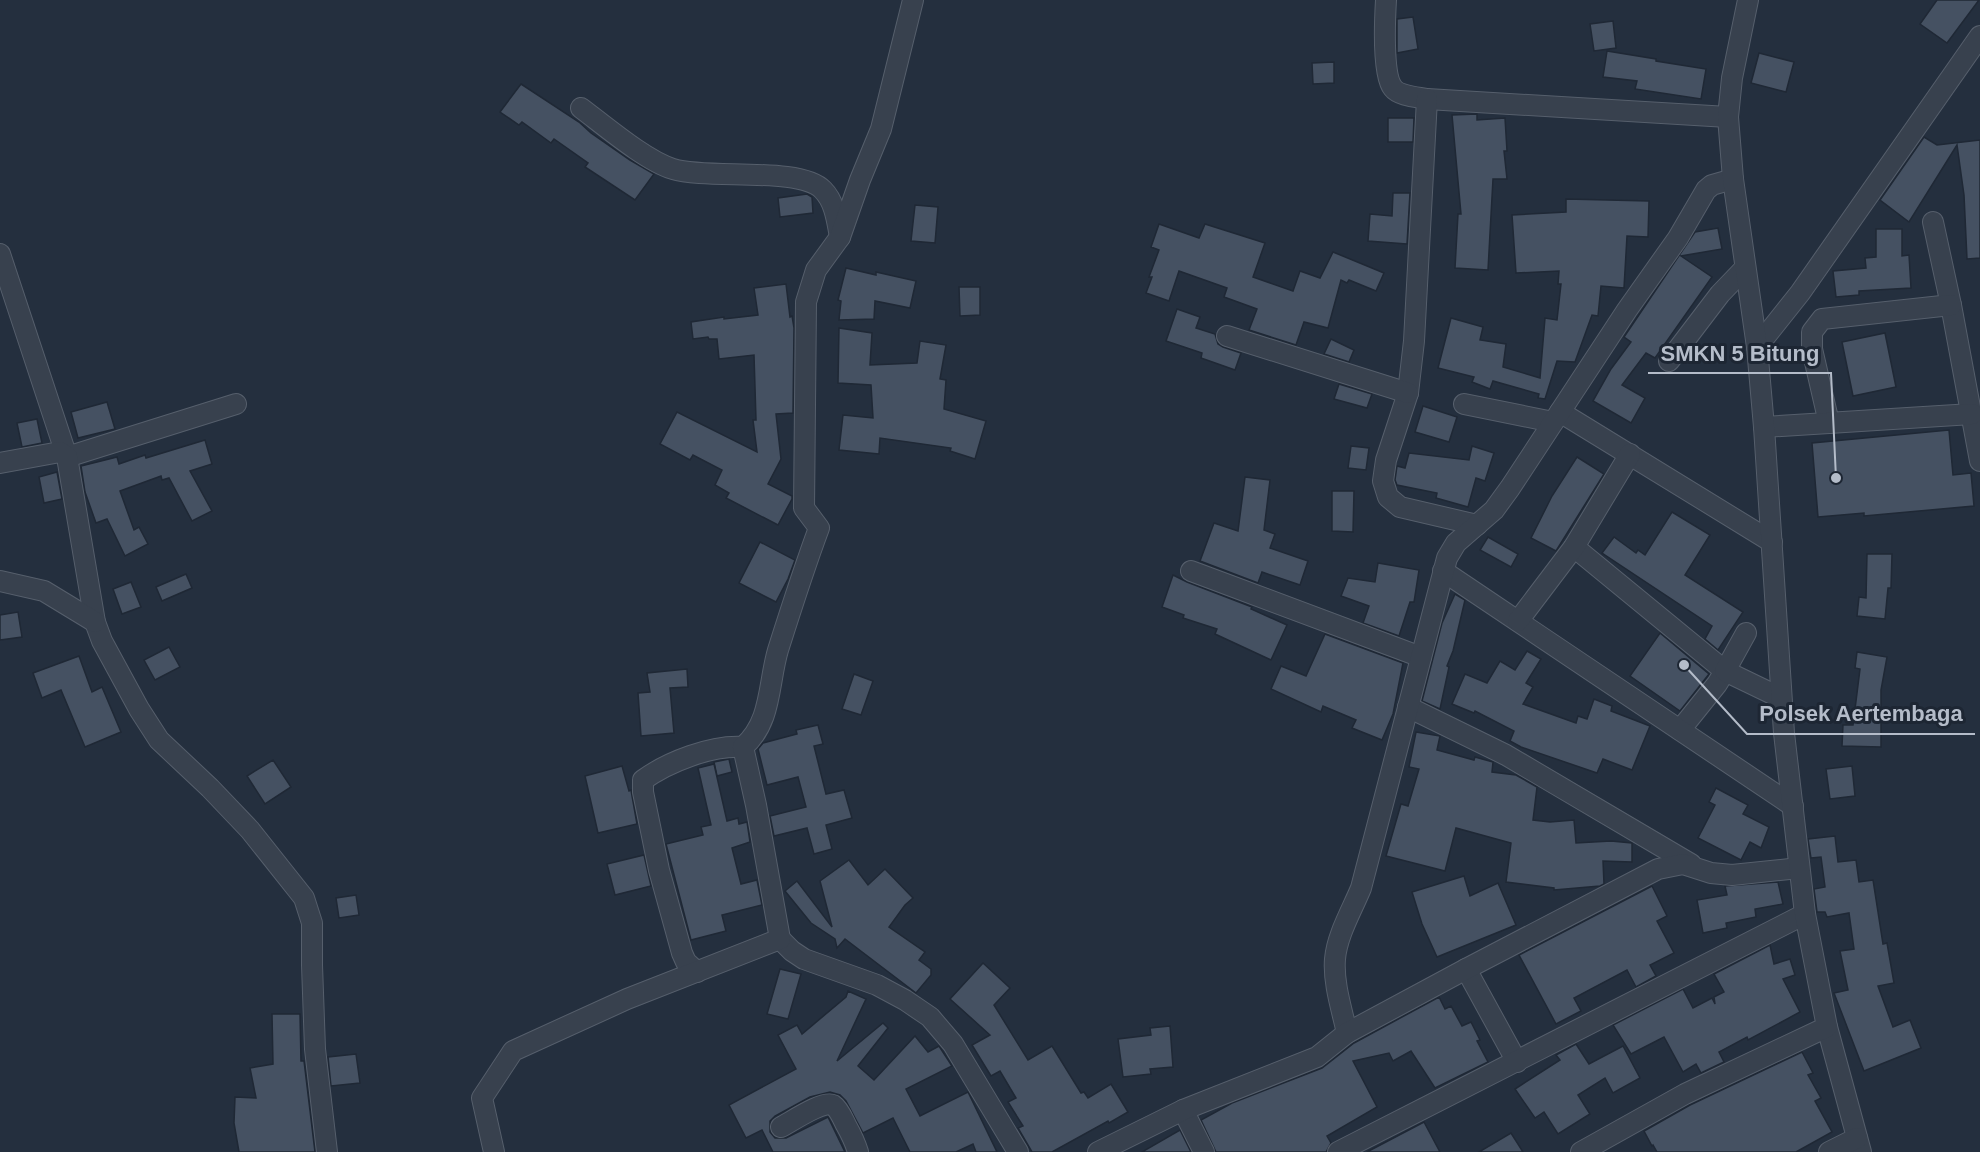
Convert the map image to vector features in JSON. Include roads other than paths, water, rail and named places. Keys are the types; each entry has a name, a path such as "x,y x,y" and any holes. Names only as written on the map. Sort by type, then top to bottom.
{"street":[{"path":"697,972 686,962 678,938 659,870 643,792 643,780 655,771 719,747 743,747 754,738 765,716 778,651 819,528 804,508 806,302 816,270 840,237 860,180 882,129 913,0"},
{"path":"1386,0 1385,35 1390,84 1400,93 1427,99 1728,117"},
{"path":"1748,0 1732,78 1728,117 1733,179 1757,347 1784,733 1805,914 1827,1027 1859,1145 1829,1152"},
{"path":"1757,347 1800,293 1980,36"},
{"path":"1427,99 1414,341 1408,393 1386,460 1383,481 1388,497 1400,507 1477,525"},
{"path":"581,108 654,160 672,169 688,173 788,178 822,189 836,214 840,237"},
{"path":"1347,1033 1335,978 1335,957 1361,888 1447,558 1456,543 1494,510 1627,310 1678,238 1706,190 1712,185 1733,179"},
{"path":"1933,222 1980,461"},
{"path":"0,254 67,457 95,622 102,641 139,709 159,740 250,830 304,898 312,923 315,1049 327,1152"},
{"path":"1669,362 1720,294 1745,268"},
{"path":"1829,423 1812,349 1812,332 1822,319 1951,305"},
{"path":"1227,336 1408,393"},
{"path":"67,457 236,404"},
{"path":"1464,404 1557,417 1630,454 1772,542"},
{"path":"1764,427 1972,414"},
{"path":"0,463 60,452 67,457"},
{"path":"1518,621 1574,547 1630,454"},
{"path":"1574,547 1725,671 1781,698"},
{"path":"1443,571 1793,806"},
{"path":"1191,572 1421,657"},
{"path":"0,580 44,591 95,622"},
{"path":"1680,730 1717,684 1746,633"},
{"path":"1408,707 1506,755 1702,870"},
{"path":"743,747 780,939 804,959 877,985 930,1017 953,1044 1018,1152"},
{"path":"1098,1152 1183,1110 1317,1057 1347,1033 1658,869 1683,864 1711,873 1732,875 1799,868"},
{"path":"1338,1152 1805,914"},
{"path":"494,1152 482,1098 513,1051 627,999 780,939"},
{"path":"1466,969 1517,1062"},
{"path":"1581,1152 1685,1094 1827,1027"},
{"path":"781,1127 818,1107 829,1104 835,1106 842,1116 858,1152"},
{"path":"1183,1110 1204,1152"}],"place":[{"name":"SMKN 5 Bitung","path":"1836,478"},
{"name":"Polsek Aertembaga","path":"1684,665"}]}
